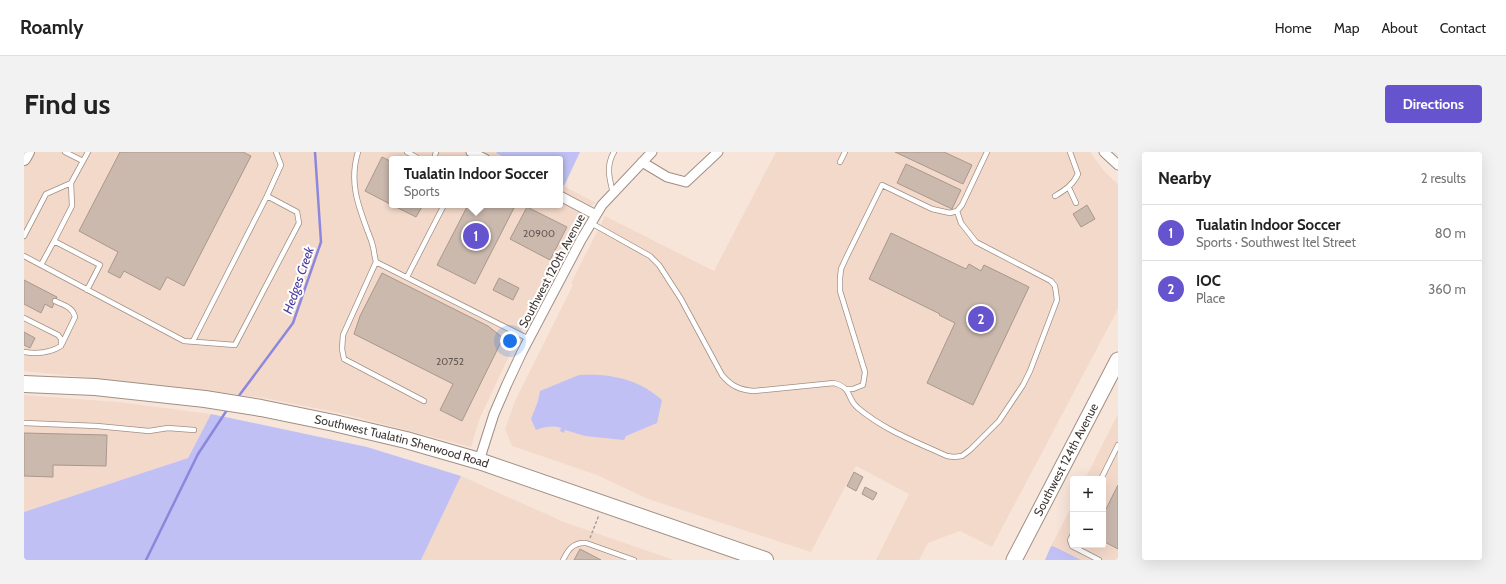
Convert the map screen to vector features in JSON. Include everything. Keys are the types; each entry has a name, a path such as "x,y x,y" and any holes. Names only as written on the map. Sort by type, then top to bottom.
{"highway":[{"name":"Southwest Tualatin Sherwood Road","path":"24,384 95,387 205,399 261,408 406,440 479,462 765,560"}],"main road":[{"name":"Southwest 124th Avenue","path":"1014,560 1118,360"}],"street":[{"path":"24,159 28,152"},
{"path":"471,152 485,156"},
{"name":"Southwest 120th Avenue","path":"479,462 494,414 507,384 529,339 594,219 602,205 652,152"},
{"path":"642,162 667,178 686,182 718,152"},
{"path":"1104,152 1118,166"},
{"path":"563,198 594,219"}],"lane":[{"path":"65,152 83,161"},
{"path":"41,265 72,206 71,183 88,152"},
{"path":"193,341 267,196 281,165 276,152"},
{"path":"358,152 355,162 354,179 357,200 364,223 372,241 376,262 343,335 342,349 344,359 424,401"},
{"path":"613,193 609,181 608,168 610,159 614,152"},
{"path":"840,162 845,152"},
{"path":"847,389 863,385 865,372 840,291 841,269 882,185 932,209 950,213 957,211 962,205 987,152"},
{"path":"1055,196 1072,185 1078,174 1070,152"},
{"path":"24,236 46,194 71,183"},
{"path":"1068,188 1076,203"},
{"path":"24,256 184,341 235,345 299,223 297,212 267,196"},
{"path":"407,277 442,208"},
{"path":"594,219 650,256 659,265 681,299 722,375 728,382 740,388 749,390 780,389 834,383 847,389 856,407 881,425 954,458 962,456 970,450 996,424 1023,385 1030,371 1057,300 1054,286 1047,278 976,242 961,223 957,211"},
{"path":"54,241 100,265 87,290"},
{"path":"376,262 529,339"},
{"path":"24,352 50,352 61,346 75,317 75,314 69,307 55,301"},
{"path":"24,318 58,335 61,339 61,346"},
{"path":"24,423 149,431 168,428 194,430"},
{"path":"1102,476 1118,445"},
{"path":"563,560 572,546 579,543 588,544 634,560"},
{"path":"1076,548 1099,560"}],"path":[{"path":"588,544 602,504"}],"shaded area":[{"path":"24,152 494,152 502,156 389,156 389,208 563,208 563,186 596,203 581,212 524,324 479,420 471,447 340,413 264,398 189,388 24,371"},
{"path":"580,152 564,186 563,156 502,156 496,153"},
{"path":"776,152 1090,152 1104,171 1118,184 1118,309 992,547 960,531 928,543 919,560 876,560 909,494 856,466 811,552 648,499 597,475 512,446 505,429 516,399 573,285 571,283 605,216 714,271"},
{"path":"579,375 613,376 634,382 644,387 662,400 657,423 626,436 624,440 585,436 565,430 564,433 560,431 561,428 555,427 545,427 536,430 531,419 540,391"},
{"path":"24,395 118,402 211,414 188,458 24,512"},
{"path":"211,414 367,447 461,476 421,560 24,560 24,512 188,458"},
{"path":"1118,414 1118,560 1081,560 1051,546 1070,510 1070,548 1106,548 1106,476 1087,476"},
{"path":"461,476 564,522 674,560 421,560"},
{"path":"1051,546 1055,547 1081,560 1045,560"}],"building":[{"path":"120,152 243,152 251,156 184,286 167,277 160,290 124,271 120,278 108,272 118,252 79,231"},
{"path":"895,152 944,152 972,165 963,184"},
{"path":"382,157 389,160 389,203 365,191"},
{"path":"906,164 961,190 952,209 897,183"},
{"path":"1087,205 1095,219 1081,227 1073,214"},
{"path":"398,208 421,208 416,217"},
{"path":"466,208 514,208 475,284 437,265"},
{"path":"526,208 567,227 550,260 510,239"},
{"path":"891,233 966,269 969,264 981,271 984,265 1029,287 973,405 927,383 955,323 869,279"},
{"path":"382,273 488,326 503,338 462,421 440,410 453,384 354,334 360,316"},
{"path":"499,278 519,288 513,300 493,290"},
{"path":"24,280 57,297 52,308 45,304 41,313 24,304"},
{"path":"24,332 35,338 30,348 24,345"},
{"path":"24,433 107,435 106,466 53,465 53,477 24,476"},
{"path":"854,472 863,477 856,491 847,486"},
{"path":"1118,485 1118,549 1106,543 1106,509"},
{"path":"865,487 877,493 873,500 862,494"},
{"path":"580,549 601,560 574,560"}],"waterway":[{"name":"Hedges Creek","path":"238,397 293,323 321,242 315,152"},
{"name":"Hedges Creek","path":"146,560 198,454 227,410"}],"place":[{"name":"Tualatin Indoor Soccer","path":"476,236"},
{"name":"IOC","path":"981,319"}]}
